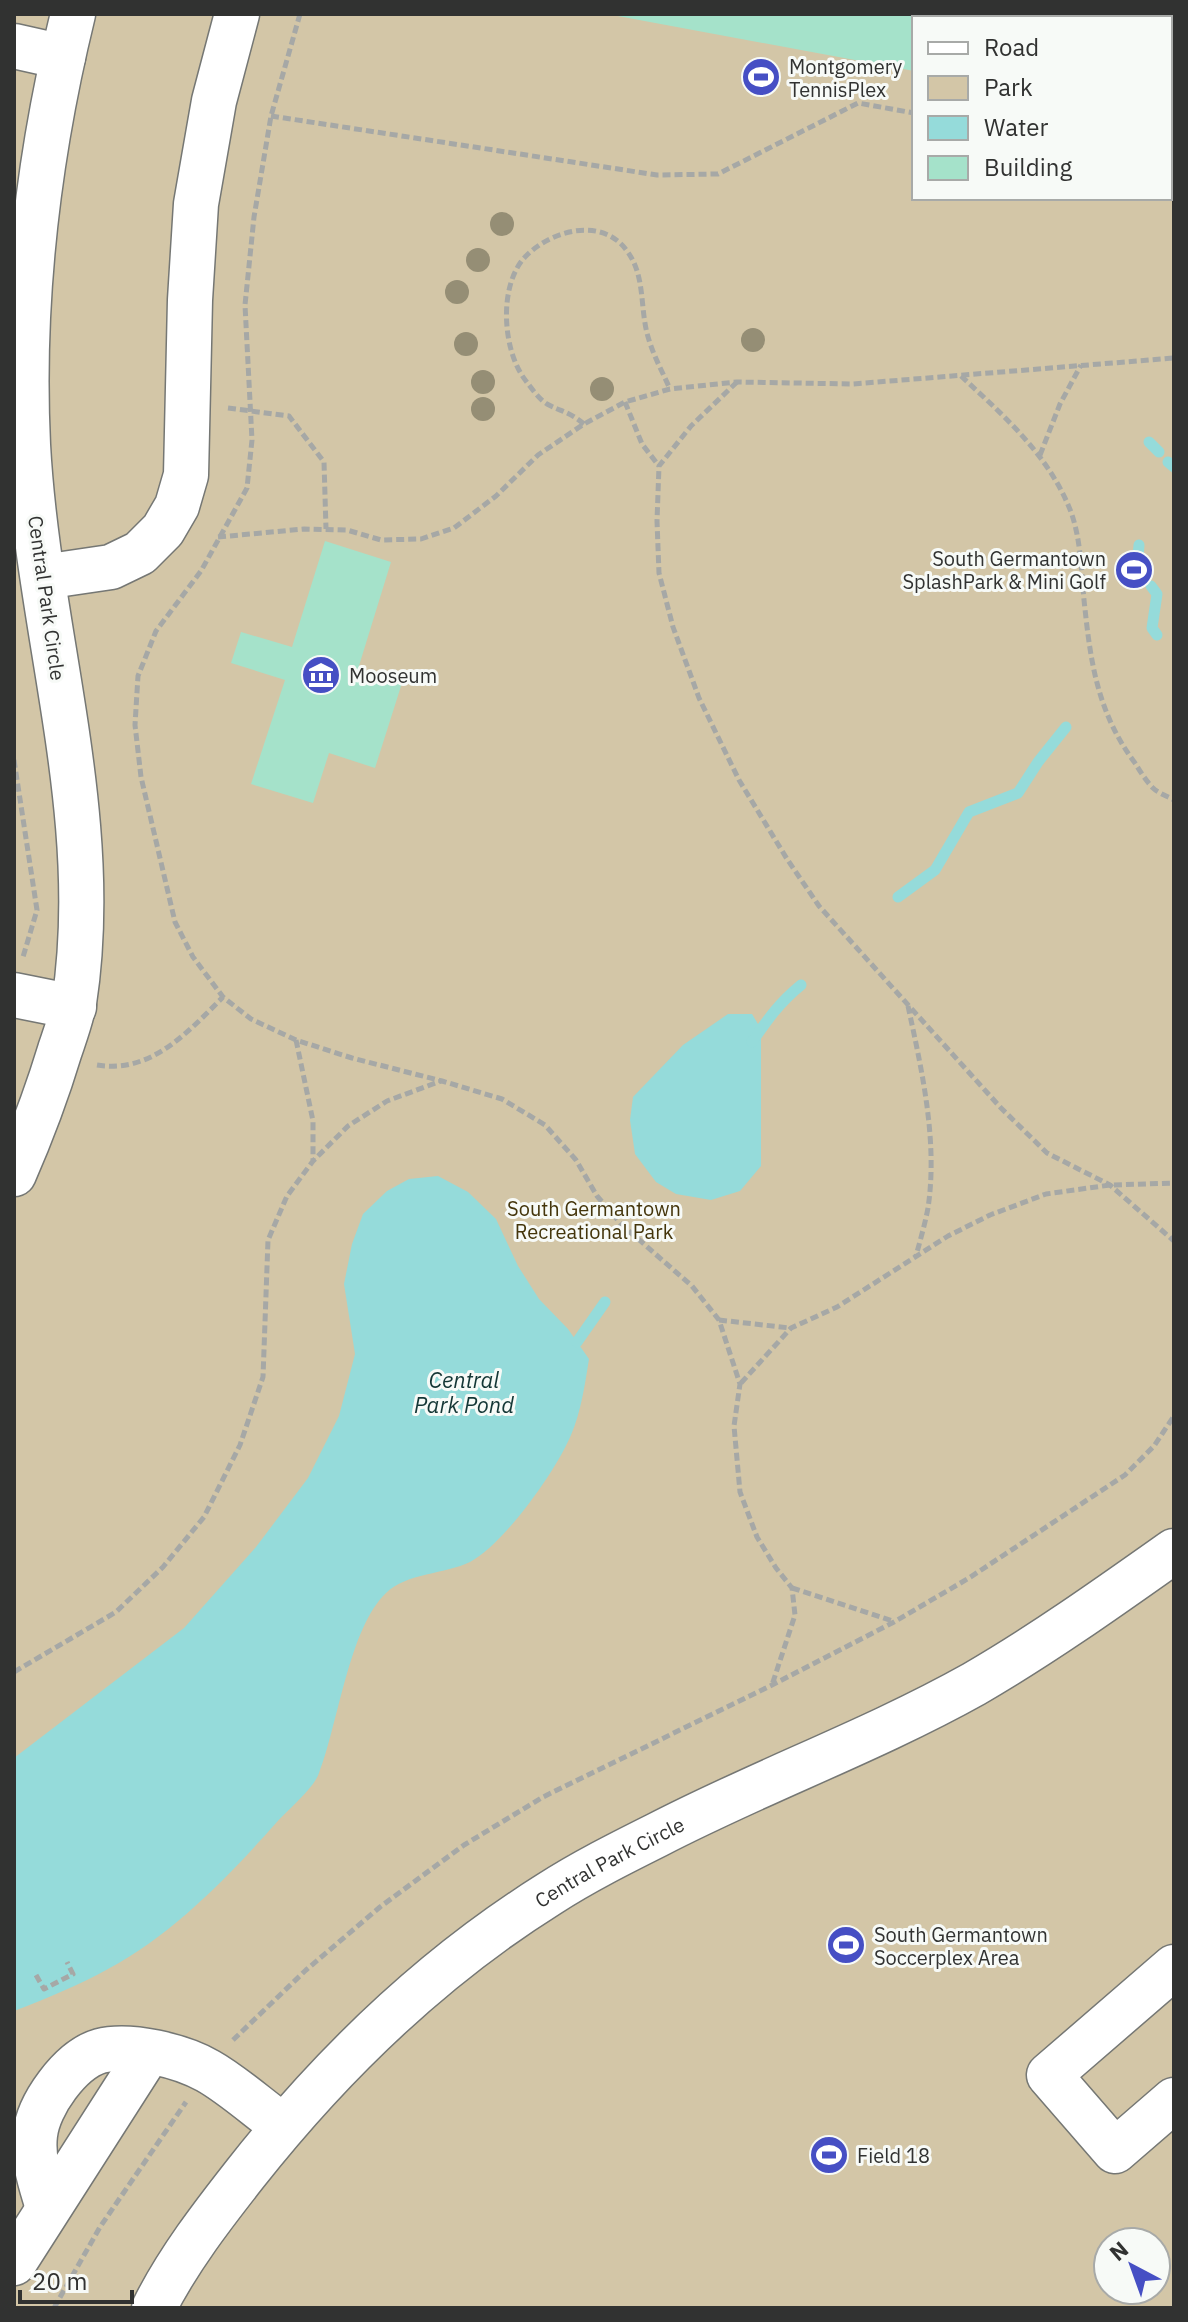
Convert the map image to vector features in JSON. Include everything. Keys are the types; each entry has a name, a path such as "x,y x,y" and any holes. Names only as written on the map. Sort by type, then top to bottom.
{"street":[{"name":"Central Park Circle","path":"14,1174 44,1104 74,1007 83,923 80,830 43,577 28,447 26,318 40,177 73,14"},
{"path":"43,577 111,567 140,553 163,530 177,506 186,475 190,300 196,204 214,101 237,14"},
{"path":"14,46 63,57"},
{"path":"18,978 74,1007"},
{"name":"Central Park Circle","path":"154,2308 210,2219 283,2126 368,2034 459,1956 550,1893 660,1833 825,1758 973,1684 1079,1619 1174,1551"},
{"path":"1174,1967 1049,2075 1115,2151 1174,2100"},
{"path":"48,2208 35,2165 34,2136 41,2110 57,2085 99,2051 130,2048 208,2070 283,2126"},
{"path":"14,2263 149,2052"}],"path":[{"path":"297,15 271,116 254,217 245,305 252,440 247,488 201,571 156,631 138,676 135,725 141,777 175,922 193,957 223,997 251,1019 296,1040 352,1058 502,1099 545,1125 576,1160 597,1196 621,1224 692,1286 719,1320 740,1384 734,1426 740,1492 757,1537 792,1588 795,1615 772,1685"},
{"path":"271,116 657,175 718,174 858,103 912,113"},
{"path":"584,424 570,412 545,403 523,378 510,344 506,316 511,280 526,256 558,235 588,229 612,234 627,251 639,272 647,333 670,389"},
{"path":"218,537 326,529 347,530 381,540 421,539 454,528 496,496 538,455 584,424 625,402 670,389 737,382 853,384 1174,358"},
{"path":"1040,455 1060,404 1082,364"},
{"path":"960,375 1040,455 1071,513 1079,543 1093,673 1105,711 1125,749 1153,788 1174,800"},
{"path":"659,466 691,426 737,382"},
{"path":"625,402 642,444 659,466 659,573 673,627 699,698 739,780 787,859 819,906 1001,1108 1047,1153 1110,1185 1174,1241"},
{"path":"188,406 250,409 289,416 324,462 326,529"},
{"path":"14,760 37,910 18,978"},
{"path":"58,1059 115,1068 145,1061 183,1037 223,997"},
{"path":"908,1004 922,1075 930,1141 928,1207 916,1257"},
{"path":"296,1040 313,1121 313,1161"},
{"path":"14,1672 116,1612 163,1567 204,1517 240,1445 263,1377 268,1240 287,1196 313,1161 348,1126 387,1101 442,1081"},
{"path":"740,1384 791,1328 837,1307 948,1236 990,1215 1046,1194 1110,1185 1174,1183"},
{"path":"719,1320 791,1328"},
{"path":"54,2308 100,2227 208,2070 245,2027 380,1907 464,1845 543,1797 772,1685 894,1622 969,1578 1125,1475 1154,1446 1174,1416"},
{"path":"792,1588 894,1622"},
{"path":"36,1975 44,1989 73,1974 67,1962"}],"green space":[{"name":"South Germantown Recreational Park","path":"14,14 1174,14 1174,2308 14,2308"}],"water":[{"path":"728,1014 752,1014 761,1029 761,1166 740,1191 711,1200 676,1194 656,1182 635,1154 630,1120 633,1097 683,1045"},
{"name":"Central Park Pond","path":"438,1176 468,1192 496,1219 518,1266 539,1299 568,1329 589,1359 577,1417 564,1450 528,1505 483,1553 460,1566 394,1586 373,1609 354,1653 316,1779 238,1864 198,1904 132,1955 85,1981 14,2011 14,1758 184,1628 256,1547 308,1478 339,1416 355,1354 344,1284 352,1244 363,1214 387,1191 409,1179"}],"building":[{"path":"607,14 959,14 912,16 912,71"},
{"path":"1174,14 1174,133 1172,16 1032,16"},
{"name":"Mooseum","path":"325,541 391,562 358,669 402,683 375,768 329,753 313,803 251,784 285,680 231,663 241,632 292,647"}],"waterway":[{"path":"1149,442 1159,452"},
{"path":"1168,462 1174,467"},
{"path":"1139,545 1137,569 1144,578"},
{"path":"1151,586 1157,594 1152,628 1157,635"},
{"path":"898,897 935,870 969,812 1018,793 1066,727"},
{"path":"752,1042 780,1005 801,985"},
{"path":"577,1342 605,1302"}],"place":[{"name":"Montgomery TennisPlex","path":"761,77"},
{"name":"South Germantown SplashPark & Mini Golf","path":"1134,570"},
{"name":"Mooseum","path":"321,675"},
{"name":"South Germantown Soccerplex Area","path":"846,1945"},
{"name":"Field 18","path":"829,2155"}]}
